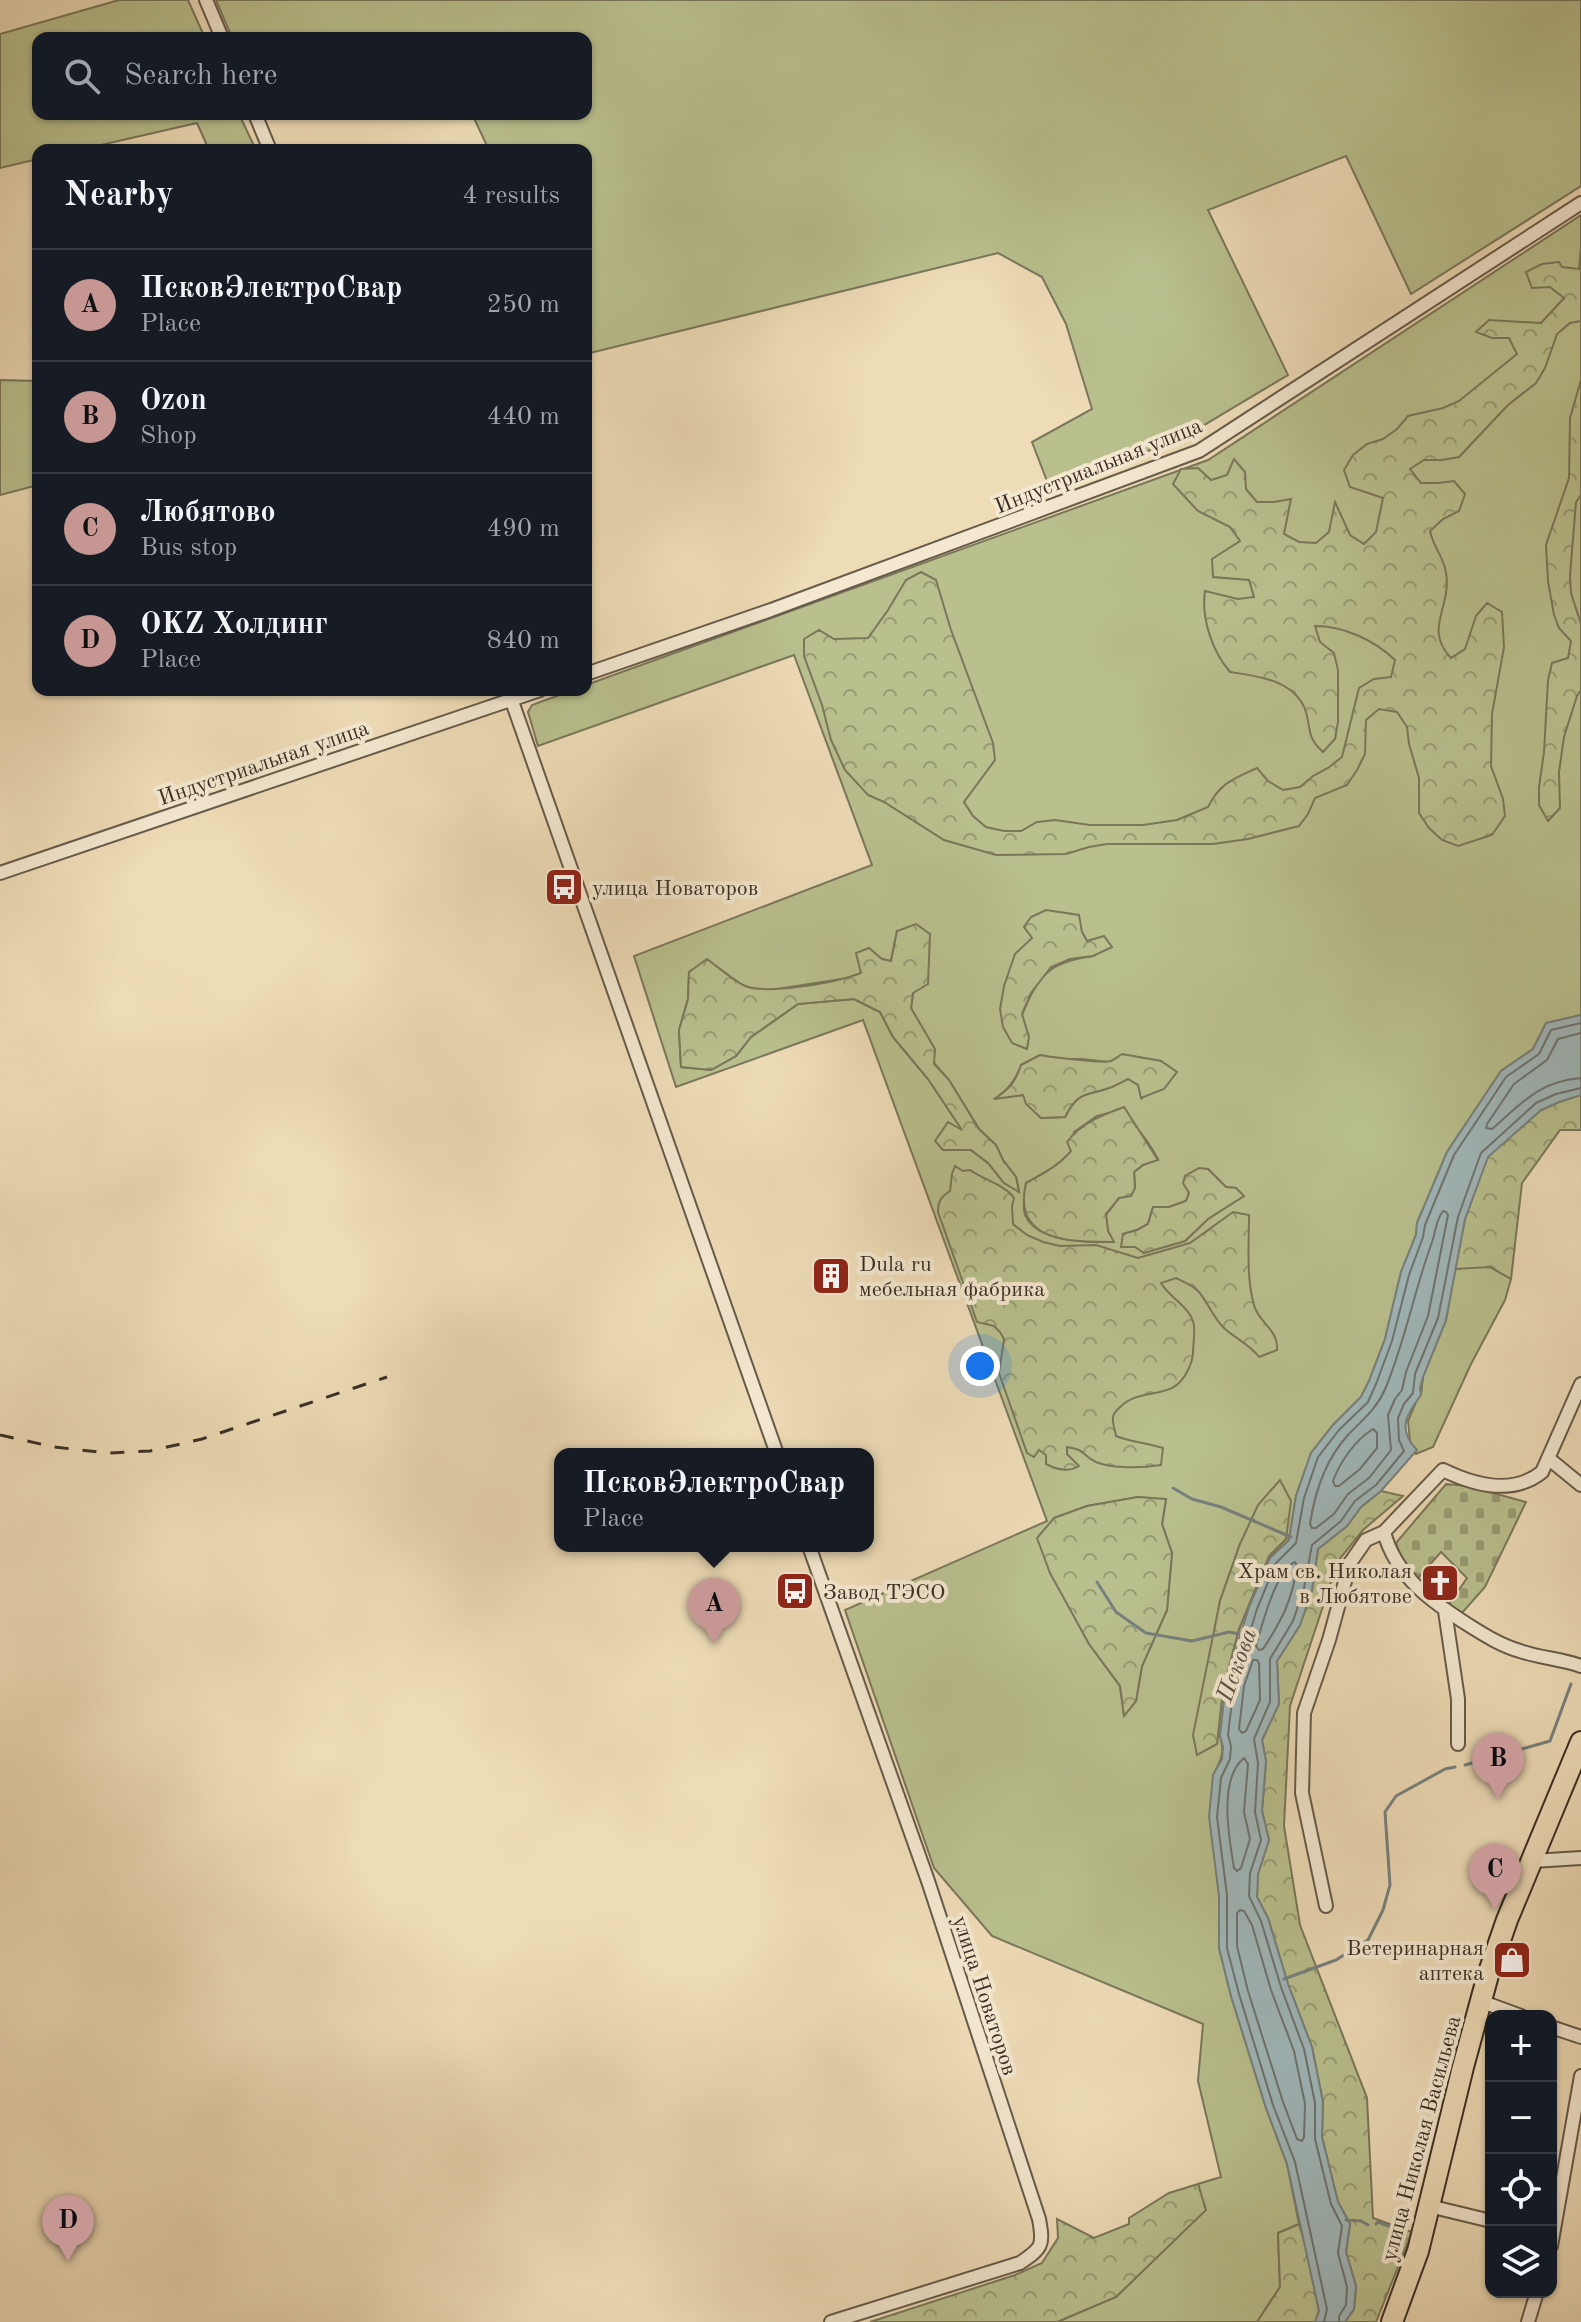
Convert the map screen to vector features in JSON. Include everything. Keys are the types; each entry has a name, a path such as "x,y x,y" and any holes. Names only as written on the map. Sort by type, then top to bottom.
{"main road":[{"name":"улица Николая Васильева","path":"1392,2322 1418,2251 1480,2001 1507,1920 1581,1742"}],"street":[{"path":"206,0 219,32"},
{"path":"258,120 268,144"},
{"name":"Индустриальная улица","path":"592,672 799,600 1199,451 1581,203"},
{"name":"Индустриальная улица","path":"0,873 507,696"},
{"path":"510,696 775,1448"},
{"path":"1326,1906 1302,1793 1304,1713 1329,1640 1350,1563 1366,1540 1384,1532 1443,1470 1465,1481 1493,1486 1523,1484 1533,1479 1542,1472 1581,1384"},
{"path":"1548,1458 1581,1485"},
{"path":"1384,1532 1399,1567 1414,1585 1445,1611 1516,1650 1581,1666"},
{"name":"улица Новаторов","path":"811,1552 928,1881 1039,2219 1042,2237 1037,2252 1020,2263 831,2322"},
{"path":"1445,1611 1458,1699 1458,1744"},
{"path":"1533,1861 1581,1858"},
{"path":"1480,2001 1505,2010"},
{"path":"1557,2029 1581,2037"},
{"path":"1554,2226 1581,2076"},
{"path":"1429,2206 1485,2220"},
{"path":"1528,2322 1535,2298"}],"green space":[{"path":"119,0 188,0 202,32 32,32 32,120 242,120 253,144 206,144 197,123 105,144 32,144 32,160 0,168 0,34"},
{"path":"216,0 1581,0 1581,186 1411,294 1346,156 1208,210 1288,375 1184,437 1050,489 1032,442 1092,409 1066,324 1042,277 998,253 592,353 592,144 486,144 475,120 592,120 592,32 229,32"},
{"path":"1581,215 1581,1015 1546,1023 1533,1049 1501,1071 1447,1152 1417,1223 1385,1339 1369,1381 1361,1397 1311,1453 1296,1496 1289,1540 1270,1558 1249,1607 1220,1736 1221,1756 1213,1775 1219,1948 1266,2108 1287,2164 1299,2224 1278,2233 1280,2287 1257,2322 1057,2322 1116,2297 1205,2210 1198,2184 1221,2177 1198,2081 1203,2024 992,1936 934,1868 845,1610 1047,1521 863,1020 676,1087 634,956 872,865 794,655 538,746 528,712 532,705 557,696 592,696 592,683 1208,460","holes":["897,931 913,993 911,1008 934,1063 949,1080 979,1129 996,1145 1016,1177 1019,1191 1004,1183 988,1163 971,1150 964,1133 928,1079 893,1037 880,1012 854,999 798,1004 751,1037 736,1056 711,1070 681,1067 679,1030 688,999 689,973 764,991 848,978 882,959 891,961","1082,932 1093,956 1066,962 1047,972 1034,989 1022,1015 1032,938","1040,1055 1109,1062 1143,1058 1161,1061 1142,1098 1138,1085 1128,1078 1078,1098 1065,1117 1041,1118 1024,1095 996,1098 1011,1084 1021,1065","1109,1113 1126,1121 1138,1130 1158,1159 1134,1172 1135,1188 1119,1198 1106,1215 1113,1242 1077,1241 1052,1236 1031,1224 1025,1215 1026,1183 1062,1162 1072,1151 1074,1132 1097,1116","1208,1169 1226,1187 1236,1188 1243,1196 1208,1219 1185,1241 1144,1253 1123,1234 1148,1224 1153,1207 1169,1207 1186,1201","1138,1497 1166,1500 1162,1524 1172,1553 1167,1610 1142,1666 1136,1701 1124,1714 1120,1686 1089,1644 1072,1612 1054,1518 1087,1506","1286,1539 1269,1556 1239,1629 1223,1689 1217,1744 1214,1633 1220,1601 1240,1544"]},
{"path":"1581,247 1581,321 1570,323 1557,334 1536,383 1508,405 1459,457 1424,460 1410,469 1421,483 1454,481 1465,494 1459,511 1443,519 1430,531 1446,573 1439,637 1451,658 1465,649 1476,616 1487,603 1502,612 1504,647 1492,714 1491,766 1503,799 1505,816 1492,835 1458,846 1442,840 1429,828 1419,813 1419,778 1407,727 1397,712 1379,709 1366,720 1365,754 1347,785 1315,798 1299,826 1213,844 1107,844 1066,854 996,855 944,840 868,795 845,770 831,740 804,656 804,639 819,630 834,639 868,638 906,580 921,572 936,580 993,743 995,760 964,802 973,816 986,827 1021,831 1037,822 1055,820 1090,825 1143,825 1177,820 1208,807 1222,787 1257,768 1268,781 1283,790 1300,787 1328,768 1342,757 1359,688 1374,679 1391,677 1395,660 1378,646 1358,636 1337,628 1315,626 1320,642 1334,653 1338,670 1335,739 1323,752 1312,738 1306,712 1294,693 1274,682 1230,672 1218,654 1206,623 1205,591 1238,599 1254,597 1249,580 1213,577 1212,559 1240,541 1230,527 1198,511 1173,484 1181,469 1198,468 1211,480 1227,475 1234,459 1245,472 1246,489 1257,502 1291,499 1284,534 1299,542 1316,543 1329,532 1335,502 1350,535 1364,544 1376,532 1383,498 1350,487 1344,470 1353,455 1367,444 1383,439 1408,416 1459,401 1517,354 1509,338 1492,338 1476,332 1489,320 1541,323 1564,298 1550,287 1532,288 1526,272 1542,264 1559,262 1562,267 1579,269"},
{"path":"0,380 32,381 32,487 0,495"},
{"path":"1581,380 1581,495 1576,502 1570,576 1571,593 1581,624 1581,690 1564,737 1559,772 1560,808 1548,821 1539,805 1539,787 1548,680 1552,663 1568,658 1571,641 1559,628 1554,615 1546,545 1569,478 1570,418"},
{"path":"1046,910 1079,915 1087,941 1104,936 1112,947 1093,956 1070,959 1051,967 1031,993 1022,1014 1029,1037 1027,1049 1012,1043 1003,1027 1000,1009 1015,954 1032,938 1024,927 1031,917"},
{"path":"916,924 930,934 928,984 913,993 911,1008 935,1049 934,1064 949,1080 979,1129 996,1145 1016,1177 1019,1192 1004,1183 988,1163 971,1150 943,1150 935,1141 948,1122 962,1130 928,1079 893,1037 880,1012 854,999 798,1004 751,1037 736,1056 711,1070 681,1067 679,1030 688,999 689,972 707,959 738,982 753,988 819,984 861,973 856,953 869,948 882,959 891,961 897,931"},
{"path":"1122,1054 1161,1061 1177,1072 1164,1089 1141,1098 1138,1085 1128,1079 1083,1096 1065,1117 1041,1118 1026,1104 1023,1095 994,1099 1011,1085 1021,1065 1040,1055 1106,1062"},
{"path":"1581,1095 1581,1130 1560,1130 1522,1183 1511,1279 1490,1267 1455,1269 1465,1219 1488,1156 1541,1110"},
{"path":"1124,1107 1158,1160 1134,1172 1135,1188 1131,1196 1119,1198 1106,1214 1108,1231 1114,1242 1063,1239 1036,1228 1028,1217 1024,1202 1026,1183 1066,1156 1071,1151 1067,1142 1085,1125"},
{"path":"955,1166 963,1171 970,1170 1006,1190 1014,1198 1013,1224 1027,1235 1060,1246 1096,1245 1138,1258 1190,1243 1233,1212 1249,1215 1251,1294 1256,1311 1275,1337 1277,1350 1259,1357 1220,1324 1196,1289 1176,1278 1161,1283 1187,1310 1193,1321 1191,1364 1174,1387 1129,1400 1116,1411 1113,1419 1116,1436 1163,1448 1161,1465 1110,1466 1067,1447 1067,1454 1079,1466 1062,1470 1046,1464 1046,1455 1039,1450 1034,1457 1027,1453 999,1373 1004,1339 994,1326 977,1322 938,1212 941,1200 950,1191"},
{"path":"1199,1168 1208,1169 1226,1187 1236,1188 1244,1196 1208,1219 1185,1241 1144,1253 1135,1247 1121,1247 1123,1234 1148,1224 1153,1207 1169,1207 1186,1201 1189,1193 1183,1183 1185,1176"},
{"path":"1490,1267 1511,1279 1505,1300 1433,1447 1416,1454 1410,1441 1408,1421 1421,1395 1423,1377 1446,1320 1455,1269"},
{"path":"1280,1480 1291,1501 1286,1539 1269,1556 1239,1629 1223,1689 1217,1744 1197,1755 1193,1735 1220,1601 1258,1505"},
{"path":"1446,1484 1468,1486 1526,1502 1485,1587 1462,1613 1449,1604 1467,1578 1441,1552 1418,1578 1405,1567 1396,1543"},
{"path":"1381,1491 1403,1496 1363,1530 1338,1561 1290,1706 1284,1826 1300,1925 1367,2098 1373,2218 1412,2232 1376,2322 1345,2322 1354,2309 1356,2286 1346,2252 1350,2224 1338,2202 1322,2137 1323,2102 1312,2047 1268,1918 1257,1897 1258,1874 1269,1840 1262,1811 1266,1762 1262,1740 1279,1704 1277,1661 1300,1625 1312,1590 1318,1549 1347,1526 1361,1507"},
{"path":"1138,1497 1166,1499 1162,1524 1172,1553 1167,1610 1142,1666 1136,1701 1124,1716 1120,1686 1089,1644 1050,1573 1037,1538 1054,1518 1087,1506"},
{"path":"1198,2184 1206,2210 1116,2297 1057,2322 870,2322 1015,2275 1042,2263 1058,2238 1057,2219 1094,2238 1129,2224 1129,2218 1169,2193"},
{"path":"1299,2224 1319,2311 1315,2322 1257,2322 1280,2287 1278,2233"}],"water":[{"name":"Пскова","path":"1581,1015 1581,1095 1541,1110 1488,1157 1465,1219 1446,1320 1423,1377 1421,1395 1406,1422 1407,1435 1417,1450 1381,1491 1361,1507 1347,1526 1318,1549 1312,1590 1300,1625 1277,1661 1279,1704 1262,1740 1266,1761 1262,1811 1269,1840 1258,1874 1257,1897 1268,1918 1312,2047 1323,2102 1322,2137 1338,2202 1350,2224 1346,2252 1356,2286 1354,2309 1345,2322 1315,2322 1319,2311 1287,2164 1266,2108 1219,1948 1219,1896 1209,1817 1213,1775 1222,1759 1220,1736 1226,1682 1249,1607 1270,1558 1289,1540 1296,1496 1311,1453 1361,1397 1369,1381 1385,1339 1417,1223 1447,1152 1501,1071 1533,1049 1546,1023"}],"waterway":[{"path":"1173,1488 1192,1499 1221,1507 1291,1537"},
{"name":"Пскова","path":"1097,1582 1116,1612 1146,1633 1192,1641 1229,1632 1244,1635"},
{"path":"1465,1765 1550,1741 1571,1684"},
{"path":"1284,1979 1336,1960 1368,1940 1383,1910 1390,1885 1385,1812 1396,1796 1445,1769 1455,1767"},
{"path":"1346,2220 1368,2225"},
{"path":"1376,2224 1378,2222 1397,2229"}],"railway":[{"path":"0,1435 54,1447 108,1453 150,1451 202,1439 387,1377"}],"place":[{"name":"улица Новаторов","path":"564,887"},
{"name":"Dula ru мебельная фабрика","path":"831,1276"},
{"name":"Храм св. Николая в Любятове","path":"1440,1583"},
{"name":"Завод ТЭСО","path":"795,1591"},
{"name":"ПсковЭлектроСвар","path":"714,1644"},
{"name":"Ozon","path":"1498,1799"},
{"name":"Любятово","path":"1495,1910"},
{"name":"Ветеринарная аптека","path":"1512,1960"},
{"name":"OKZ Холдинг","path":"68,2261"}]}
